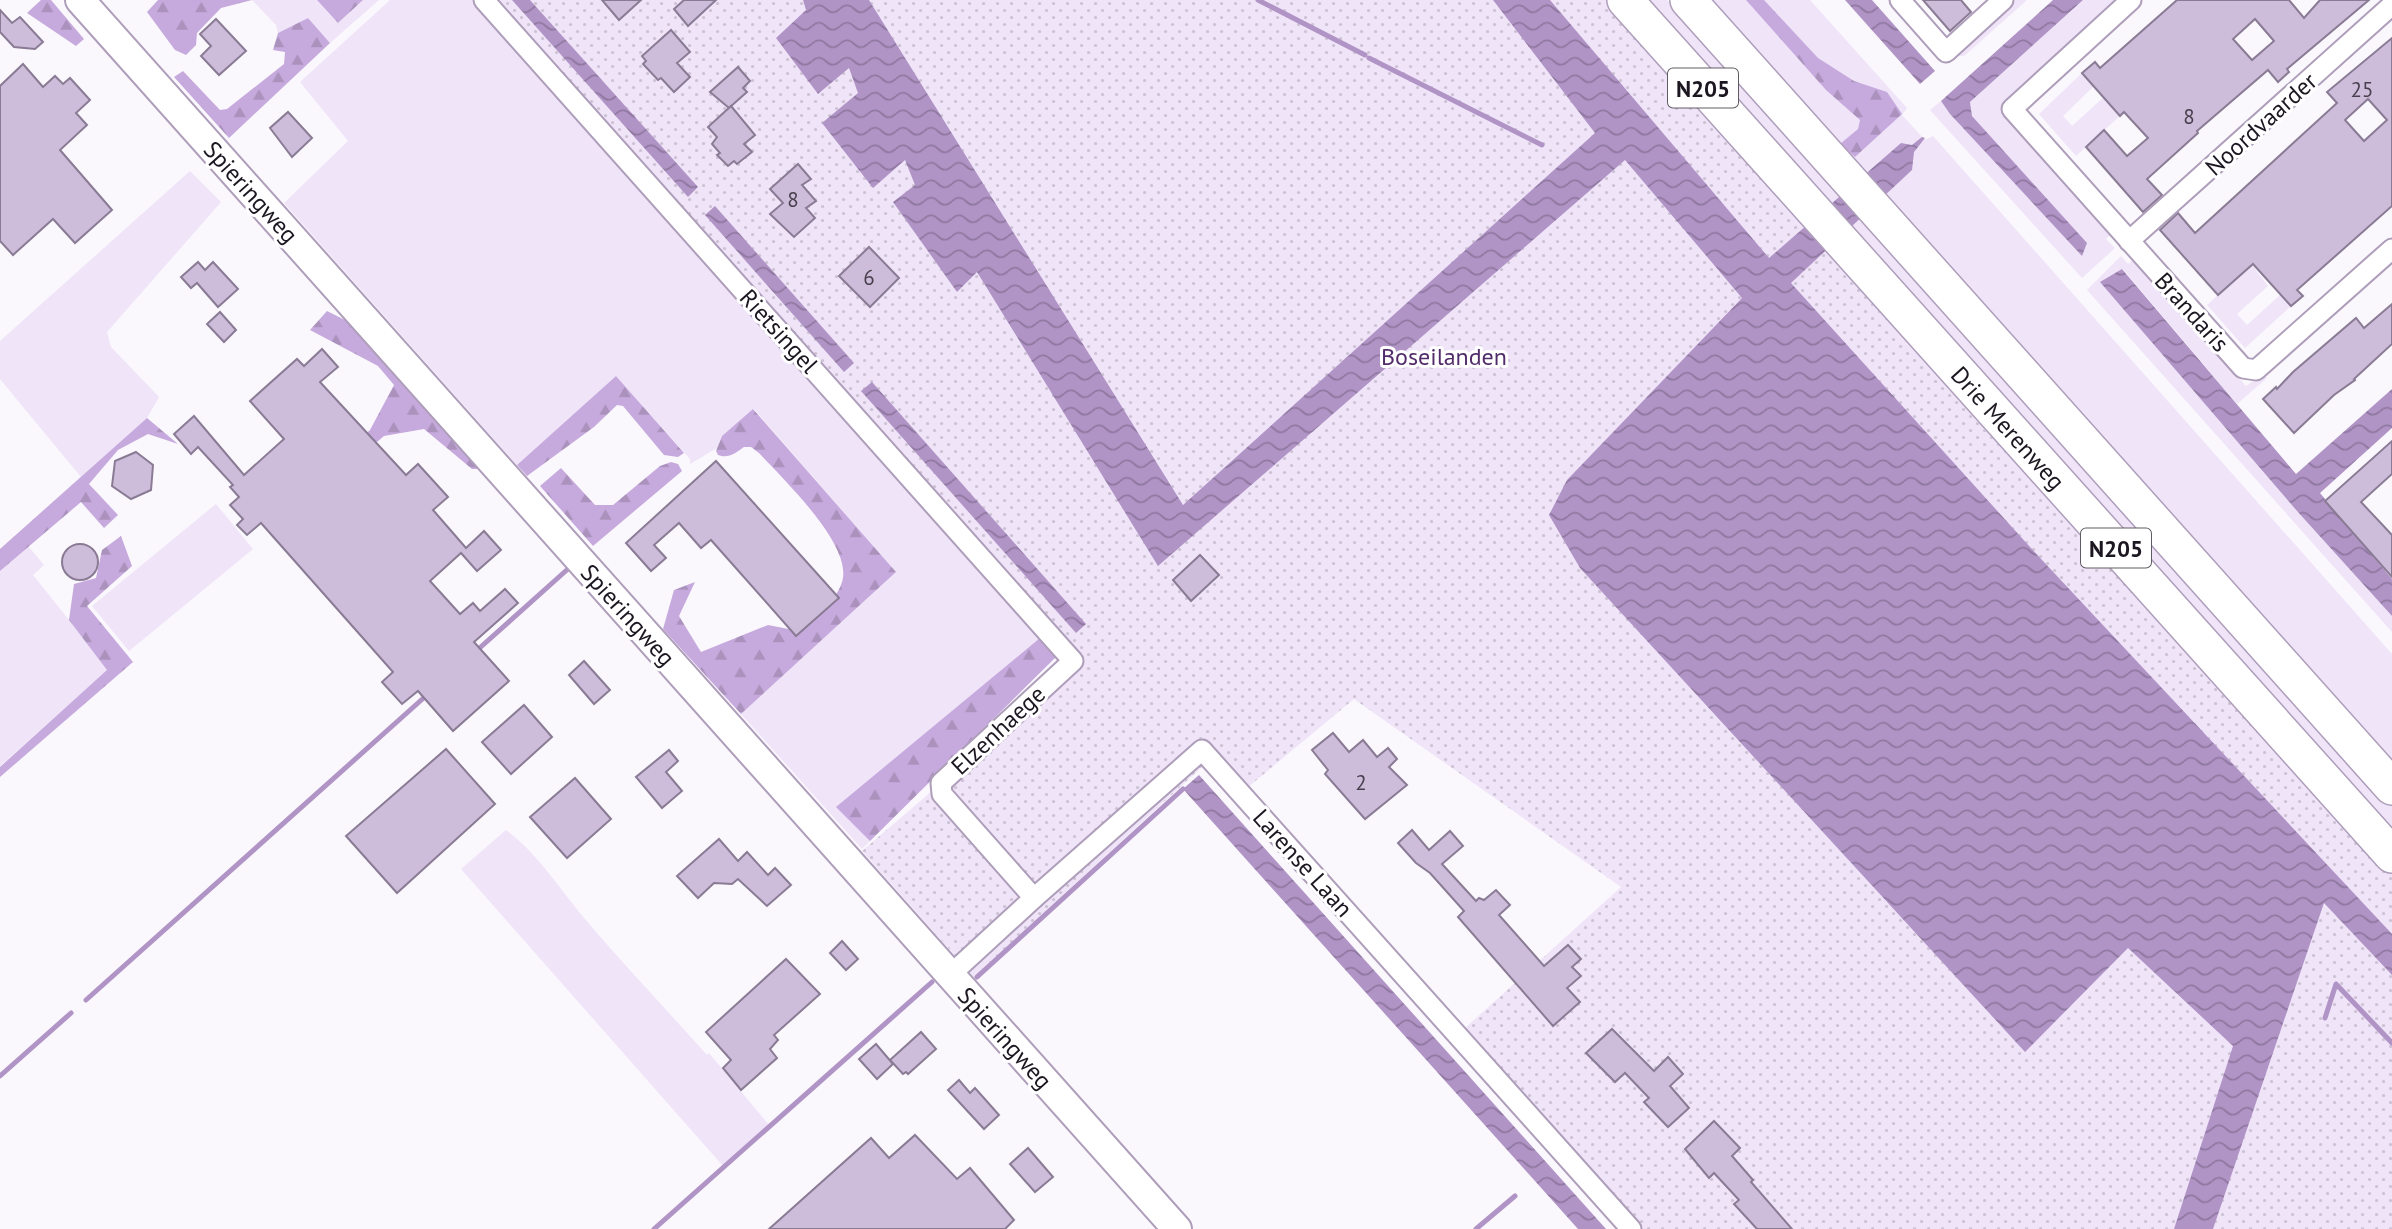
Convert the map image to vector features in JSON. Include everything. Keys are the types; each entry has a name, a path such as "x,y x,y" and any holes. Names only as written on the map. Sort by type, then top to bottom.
{"highway":[{"name":"Drie Merenweg","path":"1625,0 2392,855"},
{"name":"Drie Merenweg","path":"1688,0 2392,787"}],"street":[{"name":"Spieringweg","path":"80,0 1177,1229"},
{"name":"Rietsingel","path":"484,0 1073,661"},
{"path":"1900,0 1946,52 2003,0"},
{"name":"Brandaris","path":"2132,0 2012,109 2243,368 2256,370 2392,248"},
{"name":"Noordvaarder","path":"2129,241 2392,5"},
{"name":"Elzenhaege","path":"1034,898 942,794 941,783 1073,661"},
{"name":"Larense Laan","path":"949,976 1202,750 1630,1229"}],"green space":[{"path":"41,0 51,0 84,39 76,46 27,13"},
{"path":"158,0 252,0 221,8 197,33 196,45 186,55 175,50 147,12"},
{"path":"252,0 317,0 338,23 363,0 379,0 330,43 308,18 278,33 276,25"},
{"path":"317,0 363,0 338,23"},
{"path":"390,0 473,0 792,358 798,370 1056,656 862,849 741,714 896,572 754,409 722,436 717,448 690,464 690,459 616,376 517,465 284,203 348,141 300,82"},
{"name":"Boseilanden","path":"491,0 1603,0 1961,404 2392,873 2392,1229 1641,1229 1463,1030 1621,887 1354,699 1247,788 1216,754 974,977 862,851 1072,671"},
{"path":"1550,0 1667,0 1824,176 1702,0 1810,0 1907,108 1902,115 1925,140 1933,136 2392,654 2392,934"},
{"path":"1746,0 1764,0 1818,58 1854,81 1887,92 1902,114 1855,157 1840,144 1858,129 1860,120 1826,90"},
{"path":"2015,0 2027,0 1964,56 1955,53"},
{"path":"2083,0 2120,0 2000,107 2111,234 2106,239 2115,248 2082,278 1930,110 1941,101 1950,114 2082,255 1972,116 1970,102"},
{"path":"308,18 330,43 229,138 174,77 183,71 220,110 227,109 284,64 285,52 273,50 278,33"},
{"path":"2082,73 2094,86 2063,116 2072,126 2104,97 2121,115 2076,156 2039,114"},
{"path":"190,171 221,202 107,332 111,347 159,397 147,418 81,477 0,379 0,341"},
{"path":"2121,256 2128,264 2134,259 2246,386 2263,374 2267,378 2237,404 2123,269 2101,282 2297,511 2392,616 2392,632 2087,290"},
{"path":"2252,265 2268,286 2237,314 2247,325 2280,295 2291,306 2245,348 2207,305"},
{"path":"327,311 351,323 483,469 472,469 424,429 384,436 337,476 326,470 370,430 394,385 378,366 310,330"},
{"path":"616,376 684,453 678,457 664,455 623,406 617,405 594,427 527,476 517,465"},
{"path":"753,409 896,572 741,714 663,629 674,590 695,582 679,616 701,652 768,625 799,631 835,596 842,582 843,567 837,550 814,513 759,453 751,447 744,447 729,456 718,455 716,451 722,436"},
{"path":"147,418 178,444 148,434 118,450 89,484 118,515 104,528 81,502 0,571 0,549"},
{"path":"671,462 678,464 682,471 593,546 540,486 561,468 595,505 613,505 660,466"},
{"path":"216,504 253,549 129,651 92,606"},
{"path":"121,536 132,566 87,606 133,662 0,777 0,767 107,670 69,620 74,584 96,578 102,550"},
{"path":"28,546 44,565 33,575 110,668 0,766 0,571"},
{"path":"1040,638 1056,657 870,841 836,807"},
{"path":"506,830 538,860 584,918 707,1055 709,1053 769,1125 723,1166 461,869"}],"water":[{"path":"512,0 530,0 698,187 688,197"},
{"path":"803,0 869,0 1183,505 1595,133 1493,0 1550,0 1769,258 1901,143 1912,145 1922,137 1925,138 1914,152 1912,170 1791,283 2030,547 2392,934 2392,975 2324,903 2213,1229 2174,1229 2233,1046 2128,948 2025,1052 1580,568 1549,515 1567,480 1742,298 1625,160 1158,566 977,272 957,292 893,202 915,185 905,160 873,188 822,123 858,93 849,68 818,94 776,38 806,10"},
{"path":"1845,0 1872,0 1935,71 1920,84"},
{"path":"2053,0 2083,0 1970,102 1972,116 2087,243 2082,256 1941,101"},
{"path":"715,206 854,363 844,372 705,215"},
{"path":"2122,269 2296,474 2392,389 2392,428 2320,493 2392,579 2392,616 2297,511 2100,282"},
{"path":"872,382 1086,624 1076,633 861,391"},
{"path":"1199,775 1606,1229 1578,1229 1183,789"}],"building":[{"path":"602,0 641,0 619,20"},
{"path":"684,0 716,0 688,26 674,9"},
{"path":"1923,0 1961,0 1971,12 1950,31"},
{"path":"2177,0 2289,0 2304,18 2320,0 2369,0 2287,69 2289,72 2278,82 2268,70 2197,131 2198,133 2147,179 2162,195 2143,212 2086,147 2104,130 2127,156 2148,138 2124,112 2120,116 2082,73 2095,62 2100,68","holes":["2255,19 2274,41 2252,60 2233,39"]},
{"path":"0,10 12,23 20,17 43,42 35,49 14,47 0,32"},
{"path":"216,19 246,51 219,75 201,56 211,46 200,34"},
{"path":"671,30 690,52 677,63 690,77 674,92 643,64 646,61 642,56"},
{"path":"2392,38 2392,206 2297,290 2303,296 2291,306 2253,264 2218,295 2160,230 2178,213 2195,233 2337,103 2327,92","holes":["2368,99 2387,120 2364,141 2345,120"]},
{"path":"23,64 43,87 55,76 63,84 70,78 90,100 76,113 87,125 60,150 112,210 75,243 53,219 13,255 0,241 0,86"},
{"path":"738,67 750,81 743,88 747,92 729,108 710,92"},
{"path":"731,106 755,135 744,144 752,152 737,164 734,161 728,166 717,155 720,153 712,144 717,137 708,127"},
{"path":"288,112 312,138 292,157 270,128"},
{"path":"798,164 811,179 802,185 816,201 806,208 815,218 794,237 770,214 783,203 770,189"},
{"path":"869,247 899,278 870,307 839,276"},
{"path":"198,262 205,270 213,262 238,289 218,307 197,283 191,288 181,277"},
{"path":"2392,304 2392,344 2294,433 2263,399 2356,318 2364,328"},
{"path":"220,312 236,330 224,342 207,324"},
{"path":"322,349 338,367 320,382 406,475 418,464 448,497 433,510 466,548 484,531 501,550 477,571 461,553 430,581 460,614 473,603 480,611 505,589 518,603 474,642 509,681 453,731 418,691 402,704 382,682 393,672 261,523 247,535 237,525 243,519 230,505 239,497 230,487 233,485 198,447 191,454 174,434 194,416 244,475 284,439 250,401 297,359 304,366"},
{"path":"2392,441 2392,474 2361,502 2392,535 2392,577 2325,501"},
{"path":"136,452 153,465 151,490 131,499 112,486 115,461"},
{"path":"716,461 839,598 796,636 711,540 701,548 679,523 654,545 666,558 651,571 626,543"},
{"path":"80,544 93,549 98,562 93,575 80,580 67,575 62,562 67,549"},
{"path":"1200,555 1219,575 1191,601 1173,580"},
{"path":"584,661 610,690 594,704 569,675"},
{"path":"524,705 552,737 511,774 482,742"},
{"path":"1333,733 1349,752 1363,740 1377,757 1388,748 1397,759 1389,767 1407,785 1365,819 1325,774 1328,770 1312,750"},
{"path":"446,749 495,804 397,893 346,836"},
{"path":"669,750 678,761 666,772 682,791 662,808 636,777"},
{"path":"575,778 611,819 567,858 530,817"},
{"path":"1412,830 1429,850 1450,831 1463,846 1442,864 1476,901 1479,898 1484,900 1496,890 1510,905 1499,915 1544,966 1568,945 1581,959 1572,967 1581,976 1567,988 1580,1002 1553,1026 1458,917 1464,911 1398,843"},
{"path":"719,839 738,861 747,852 768,875 775,868 791,885 767,906 738,879 732,884 714,883 698,898 677,876"},
{"path":"842,941 858,959 846,970 830,953"},
{"path":"786,959 820,994 774,1035 778,1040 770,1049 777,1058 741,1090 723,1068 731,1060 706,1032"},
{"path":"1612,1029 1654,1071 1668,1057 1683,1074 1670,1086 1689,1108 1668,1127 1644,1102 1649,1098 1625,1073 1615,1082 1586,1053"},
{"path":"921,1032 936,1049 908,1074 903,1074 890,1060"},
{"path":"876,1044 893,1064 877,1079 859,1059"},
{"path":"959,1080 970,1093 975,1088 999,1115 984,1129 948,1090"},
{"path":"1714,1121 1740,1148 1732,1156 1792,1229 1757,1229 1734,1204 1739,1200 1714,1173 1709,1178 1685,1149"},
{"path":"915,1135 957,1179 970,1168 1014,1220 1005,1229 769,1229 871,1138 889,1158"},
{"path":"1028,1148 1053,1177 1035,1192 1010,1164"}],"waterway":[{"path":"1258,0 1365,55"},
{"path":"1369,58 1542,145"},
{"path":"474,653 569,568"},
{"path":"86,1000 428,694"},
{"path":"977,977 1183,789"},
{"path":"654,1229 932,982"},
{"path":"2325,1018 2336,984 2392,1043"},
{"path":"0,1076 71,1013"},
{"path":"1476,1229 1515,1196"}]}
